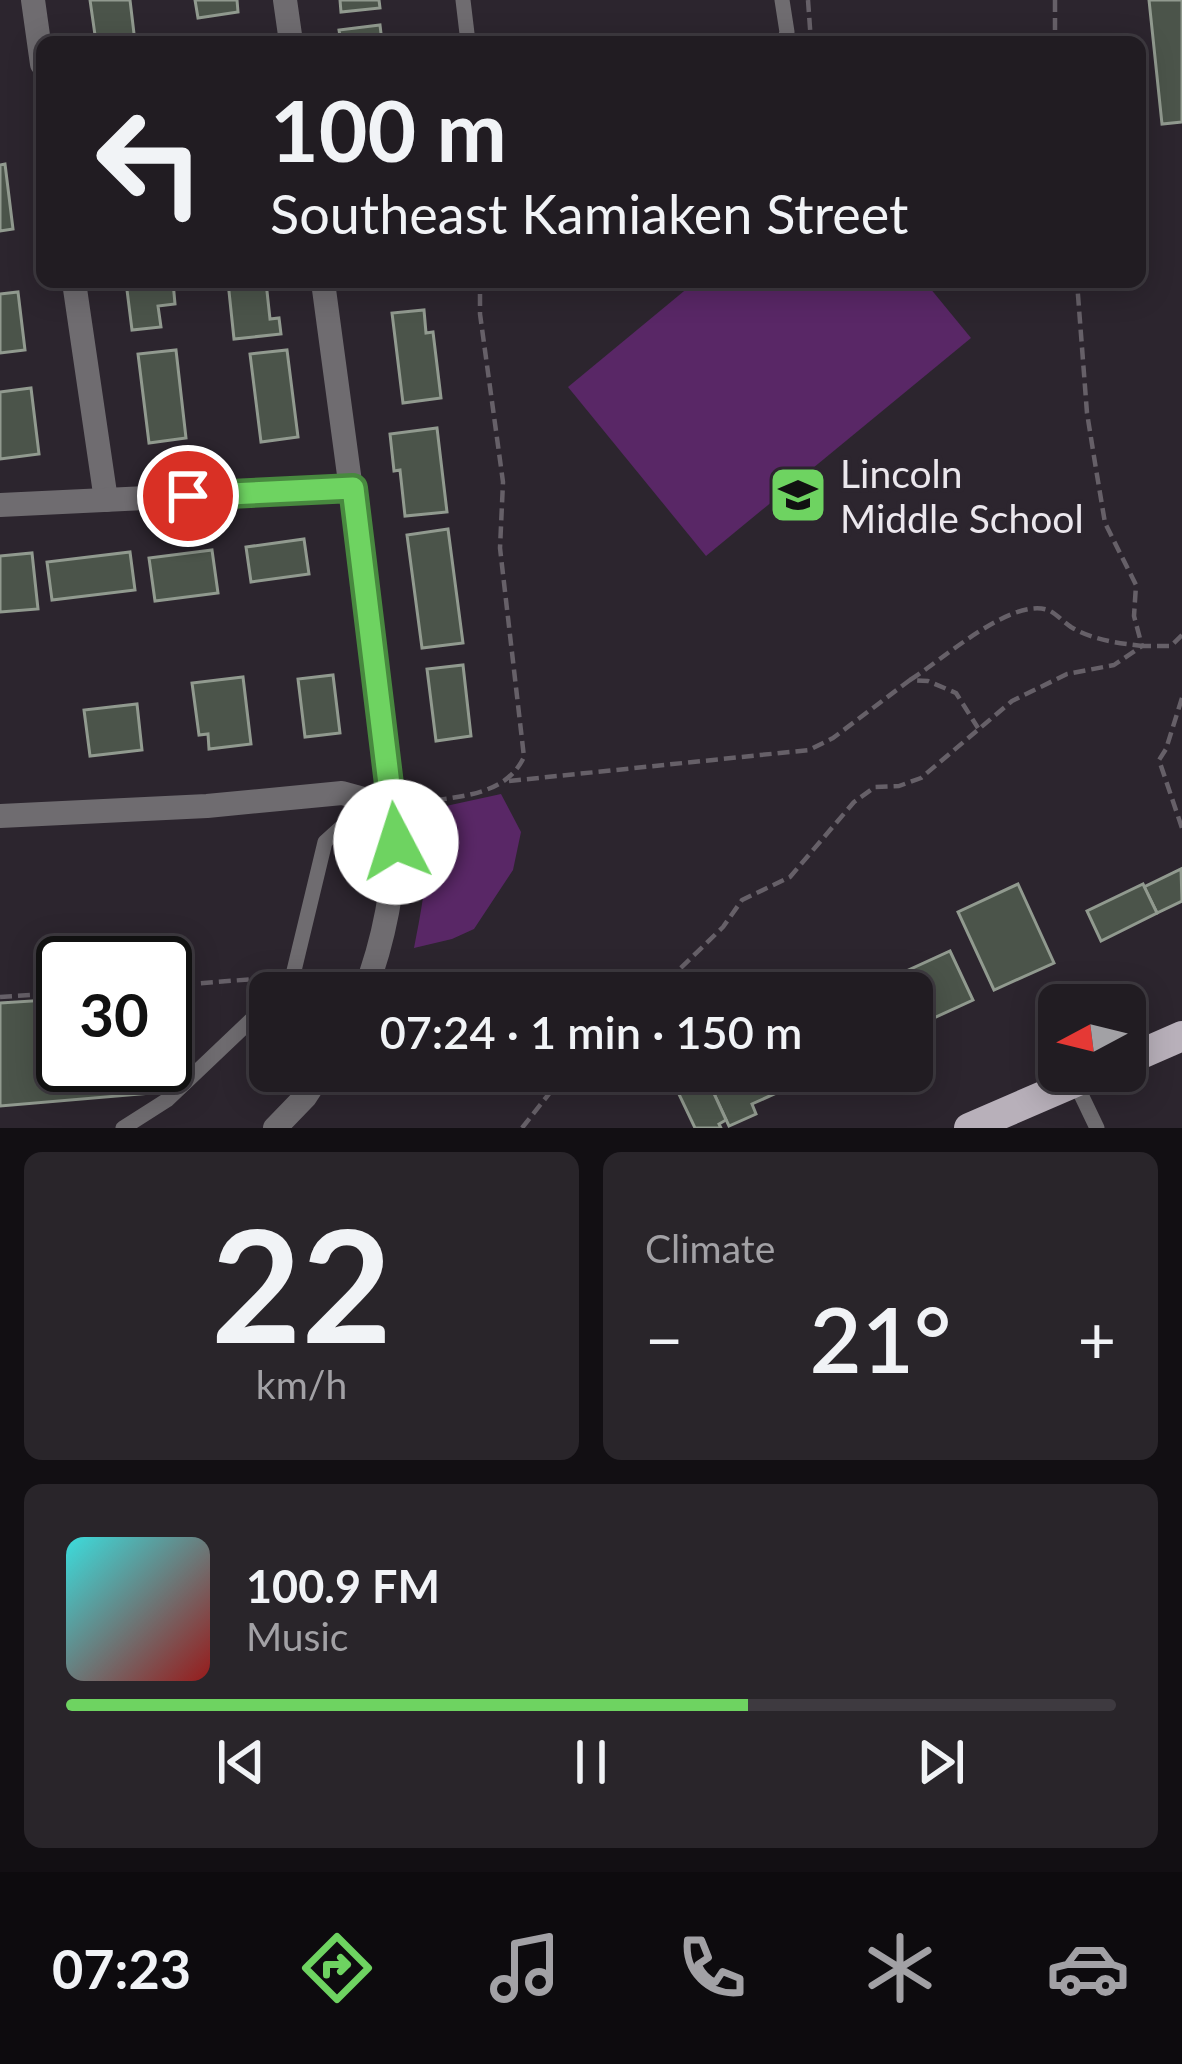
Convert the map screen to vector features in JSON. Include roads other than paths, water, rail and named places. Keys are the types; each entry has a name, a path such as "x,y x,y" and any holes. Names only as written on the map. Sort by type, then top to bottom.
{"main road":[{"path":"1146,1052 1182,1036"},
{"path":"969,1128 1053,1092"}],"street":[{"path":"33,0 38,36"},
{"path":"285,0 290,36"},
{"path":"75,288 106,500"},
{"path":"324,288 393,807 395,864 372,972"},
{"path":"0,505 353,488"},
{"path":"0,816 207,806 342,793 393,807"},
{"path":"275,1128 308,1092"}],"lane":[{"path":"463,0 467,36"},
{"path":"782,0 786,36"},
{"path":"294,972 325,842 346,823 393,807"},
{"path":"123,1128 167,1100 249,1022"},
{"path":"1091,1092 1097,1128"}],"place":[{"name":"Lincoln Middle School","path":"798,495"}]}
